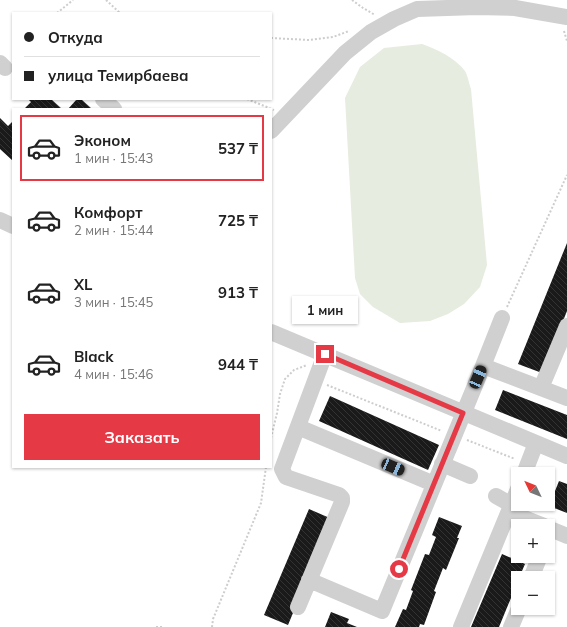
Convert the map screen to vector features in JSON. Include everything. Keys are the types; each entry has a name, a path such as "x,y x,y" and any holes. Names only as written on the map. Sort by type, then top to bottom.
{"street":[{"path":"272,130 345,53 371,32 394,19 417,9 515,4 567,17"},
{"path":"104,100 113,108"},
{"path":"0,220 12,226"},
{"path":"309,580 382,611 502,318"},
{"path":"541,388 567,326"},
{"path":"272,333 323,359 463,413 567,456"},
{"path":"298,607 342,502 342,498 339,494 286,477 282,469 323,359"},
{"path":"483,366 567,398"},
{"path":"298,427 434,484"},
{"path":"527,467 536,443"},
{"path":"442,464 470,476"},
{"path":"496,496 510,508 530,519"},
{"path":"461,627 510,508"},
{"path":"555,532 567,536"},
{"path":"511,627 516,615"}],"path":[{"path":"58,12 73,0"},
{"path":"106,0 119,12"},
{"path":"352,0 378,17"},
{"path":"272,38 309,40 333,36 351,30"},
{"path":"250,100 270,108"},
{"path":"272,109 286,114"},
{"path":"502,318 567,175"},
{"path":"272,434 280,394 285,379 294,370 323,359"},
{"path":"315,380 454,436 522,467"},
{"path":"212,627 261,503 266,468"},
{"path":"156,627 163,627"}],"shaded area":[{"path":"422,44 440,51 451,58 461,66 468,78 471,89 487,265 480,287 464,304 448,314 430,321 400,323 373,307 360,294 355,278 345,98 360,67 384,48"}],"building":[{"path":"29,100 52,100 61,108 25,108 31,102"},
{"path":"76,100 82,100 91,108 69,108"},
{"path":"0,118 8,126 12,122 12,160 0,149"},
{"path":"567,243 567,311 542,373 518,364"},
{"path":"503,390 567,415 567,439 495,410"},
{"path":"330,396 439,445 428,470 319,421"},
{"path":"559,481 567,484 567,513 555,508 555,491"},
{"path":"309,509 332,519 288,625 264,615"},
{"path":"439,517 462,526 457,538 459,538 446,570 443,568 434,591 436,592 424,625 420,624 419,627 395,627 403,609 406,610 413,591 411,590 425,554 429,555 436,537 432,535"},
{"path":"502,554 511,558 511,563 525,564 522,571 511,571 511,598 499,627 471,627"},
{"path":"331,612 349,619 347,623 357,627 325,627"}],"route":[{"path":"325,354 463,413 399,569"}]}
